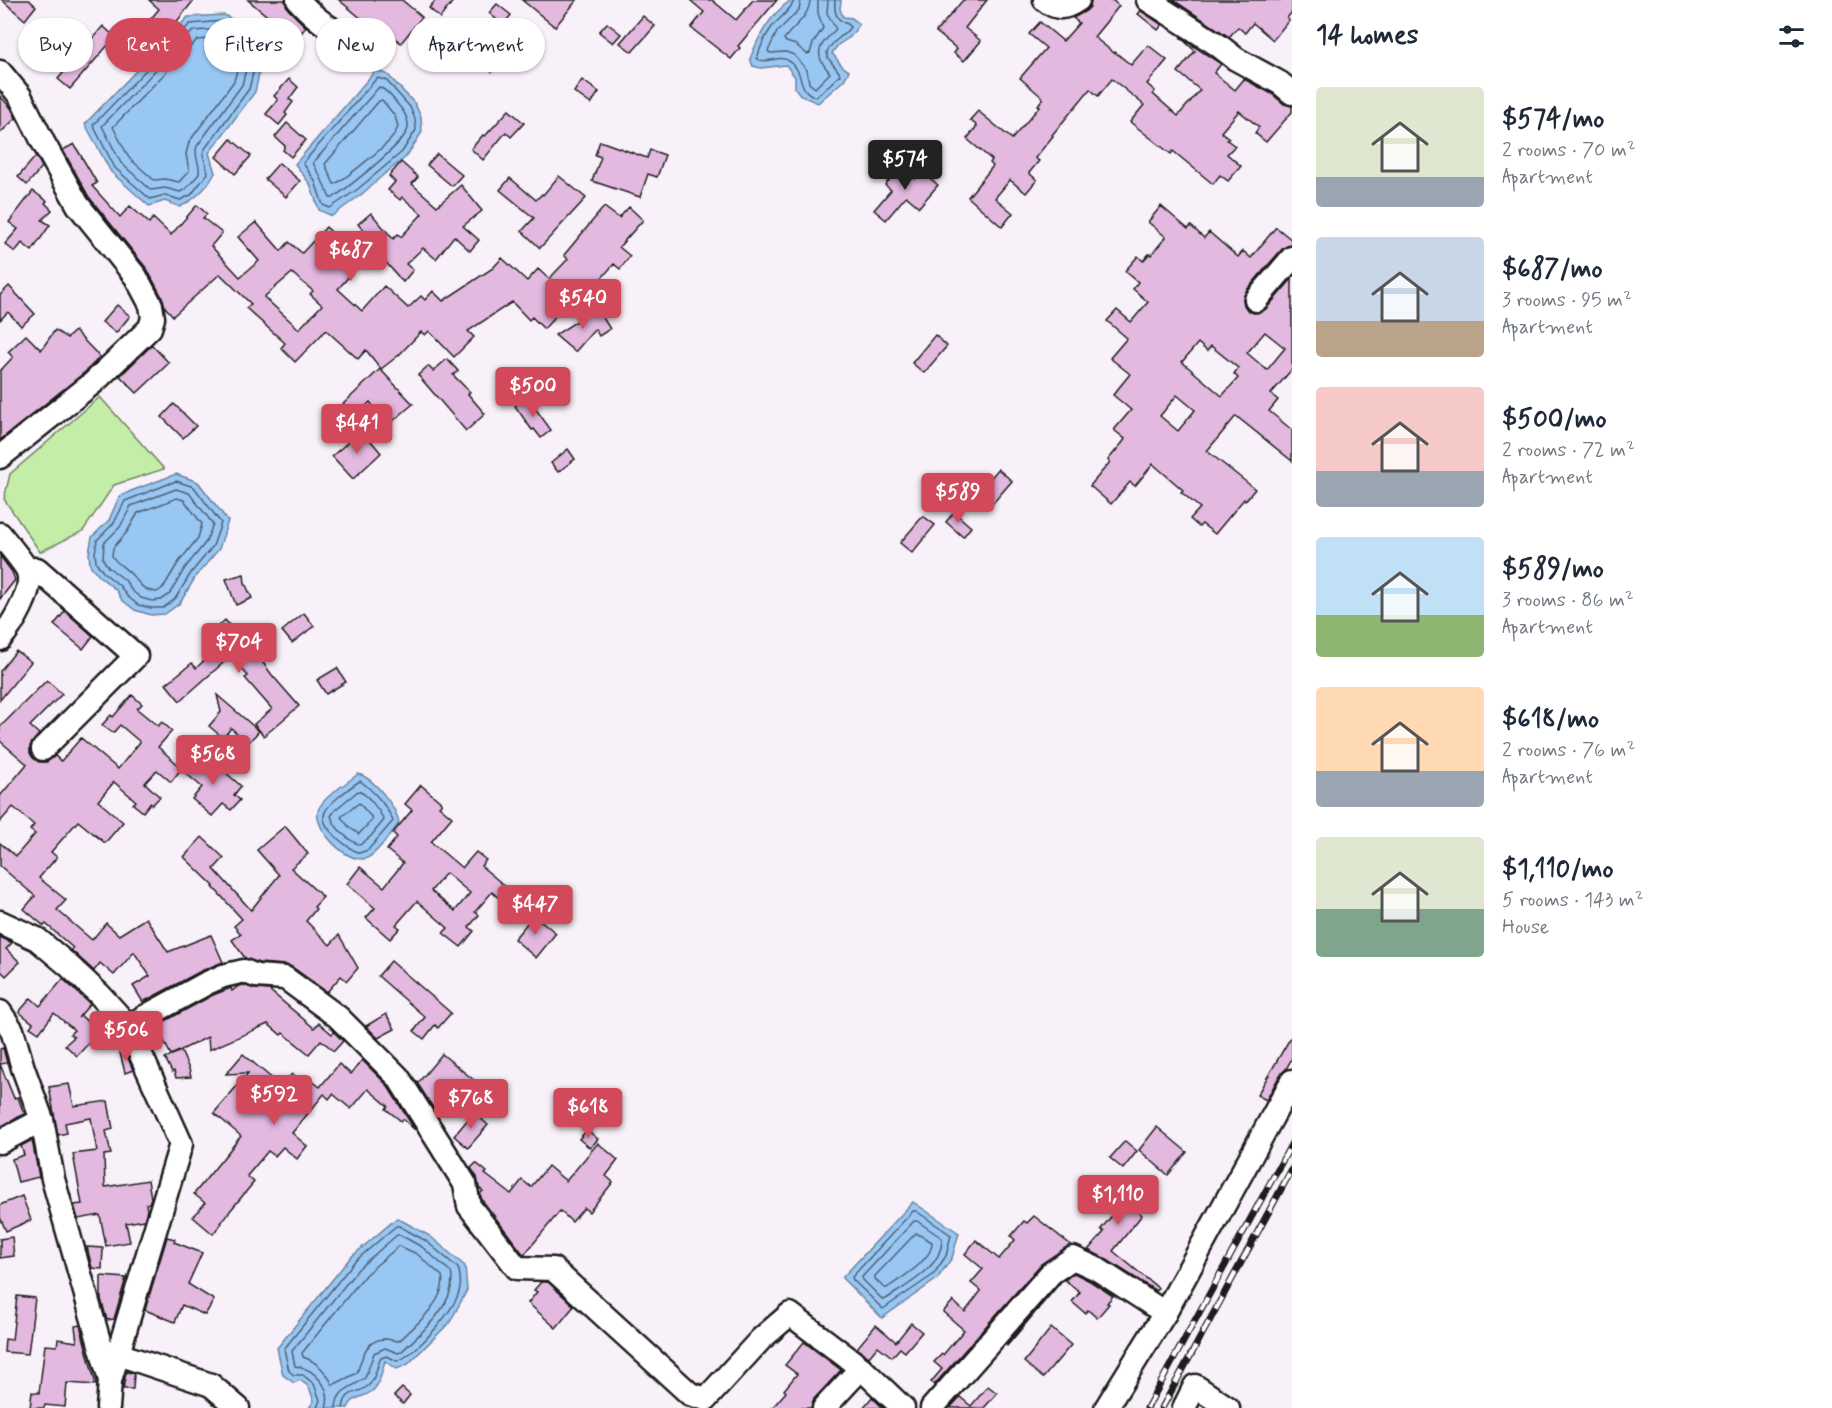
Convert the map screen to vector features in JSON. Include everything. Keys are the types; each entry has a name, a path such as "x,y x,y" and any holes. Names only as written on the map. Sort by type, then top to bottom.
{"street":[{"path":"298,0 317,18"},
{"path":"1045,0 1056,8 1067,8 1078,0"},
{"path":"1148,0 1236,59 1280,83 1292,93"},
{"path":"0,72 20,96 78,205 136,277 151,305 153,318 150,328 94,382 0,457"},
{"path":"1256,300 1292,258"},
{"path":"0,534 28,570 29,584 26,596 9,629 0,639"},
{"path":"28,570 37,569 136,656 43,749"},
{"path":"0,922 37,939 99,994 128,1026 181,1144 110,1380 108,1408"},
{"path":"128,1026 224,976 244,971 256,976 285,978 338,1017 398,1077 465,1184 469,1206 517,1268 553,1269 690,1394 706,1399 761,1339 789,1314 861,1368 903,1408"},
{"path":"4,1024 42,1120 53,1179 110,1380"},
{"path":"1106,1408 1165,1313 1292,1081"},
{"path":"0,1142 42,1120"},
{"path":"932,1408 1051,1273 1073,1258 1097,1269 1165,1313"},
{"path":"118,1354 211,1385 237,1408"},
{"path":"824,1408 861,1368"},
{"path":"1184,1408 1196,1386 1228,1408"}],"green space":[{"path":"100,397 164,469 114,485 83,531 40,552 4,499 10,474"}],"water":[{"path":"791,0 841,0 840,9 843,17 852,18 859,25 850,37 838,45 832,53 849,71 844,80 818,103 801,96 795,88 795,77 786,65 761,68 753,66 750,59 766,26"},
{"path":"224,15 230,18 204,18 204,72 259,72 255,92 209,153 215,173 204,189 180,207 165,201 149,206 111,172 85,124 135,72 192,72 192,18 188,17"},
{"path":"374,72 388,75 415,104 421,117 422,132 406,157 332,216 319,210 310,184 295,164"},
{"path":"176,474 198,482 228,521 219,549 196,576 180,603 165,614 151,615 135,610 122,600 116,590 90,565 89,553 92,537 109,520 119,497"},
{"path":"358,774 371,781 384,794 399,823 376,852 367,858 359,859 342,851 333,843 320,825 318,816 319,808 327,798"},
{"path":"913,1202 959,1233 952,1258 937,1279 882,1318 842,1278"},
{"path":"397,1218 430,1236 465,1266 467,1290 450,1322 408,1364 397,1369 385,1361 379,1382 371,1392 355,1399 348,1408 309,1408 314,1401 309,1387 300,1380 294,1383 283,1375 277,1348 350,1258"}],"building":[{"path":"2,0 29,0 36,6 27,18 23,18"},
{"path":"149,0 194,0 180,18 152,18 159,9"},
{"path":"248,0 285,0 288,9 297,18 270,18"},
{"path":"339,0 402,0 422,17 408,18 408,34 401,43 396,39 396,18 361,18"},
{"path":"436,0 454,0 440,18 429,8"},
{"path":"522,0 577,0 555,27"},
{"path":"690,0 712,0 736,20 753,0 777,0 738,46 740,48 731,59 691,28 704,12"},
{"path":"963,0 987,0 965,28 981,41 964,61 954,53 957,49 936,32"},
{"path":"1091,0 1112,0 1119,6 1094,37 1114,53 1131,65 1148,45 1167,60 1147,84 1155,91 1153,94 1178,116 1200,90 1178,72 1195,51 1180,37 1221,64 1214,73 1235,90 1244,79 1272,94 1284,104 1292,106 1292,112 1266,142 1255,133 1259,127 1239,111 1221,132 1235,146 1227,154 1241,166 1228,181 1220,175 1213,184 1173,151 1171,154 1130,122 1144,105 1112,79 1098,96 1090,89 1052,135 1035,158 1039,161 1029,173 1037,180 1026,193 1010,180 995,198 1013,213 1002,227 968,197 993,166 990,163 992,160 967,139 977,126 970,120 978,111 1012,139 1040,106 1038,105 1043,98 1020,78 1046,48 1029,34 1040,22 1063,41 1079,23 1073,18 1090,7"},
{"path":"1173,0 1292,0 1292,12 1287,18 1289,20 1273,40 1253,23 1245,33 1238,27 1229,37"},
{"path":"497,4 511,15 509,18 495,18 489,13"},
{"path":"1141,11 1162,25 1158,30 1138,14"},
{"path":"643,16 655,26 632,52 620,43"},
{"path":"607,23 621,34 613,43 599,32"},
{"path":"103,26 105,28 105,49 93,62 93,38"},
{"path":"64,72 85,72 70,89 58,79"},
{"path":"289,79 298,87 289,99 293,102 285,113 287,115 279,125 266,114 278,100 274,96"},
{"path":"582,80 599,92 591,104 574,92"},
{"path":"0,96 11,108 16,118 0,133"},
{"path":"509,110 524,123 511,137 506,132 483,160 471,149"},
{"path":"287,123 306,140 291,157 283,150 285,146 275,137"},
{"path":"231,139 251,156 235,174 216,157"},
{"path":"600,141 647,158 650,150 665,155 657,177 648,174 640,197 592,181 601,157 595,155"},
{"path":"74,144 97,183 92,186 120,217 130,206 149,223 153,218 171,235 197,205 207,214 203,218 222,233 211,246 240,277 259,261 238,237 256,222 281,251 289,242 302,253 326,227 343,243 340,247 360,264 338,289 362,311 384,286 408,308 421,296 425,300 433,291 443,301 493,268 502,258 527,281 538,269 549,279 568,259 564,255 604,207 619,218 629,207 643,220 619,247 630,256 620,269 614,264 593,288 586,282 544,329 532,317 529,320 512,302 468,331 474,337 454,357 429,331 425,335 421,332 399,355 381,369 366,350 358,359 326,330 295,362 281,348 285,343 246,308 251,304 220,274 173,316 165,307 147,269 89,197 63,150","holes":["292,273 313,291 310,294 322,305 299,329 264,297"]},
{"path":"437,154 462,175 452,186 427,165"},
{"path":"36,156 42,167 27,185 18,177"},
{"path":"401,162 418,177 412,184 437,206 461,185 482,211 463,226 479,240 470,251 454,236 436,259 423,248 406,264 413,270 403,282 361,234 364,231 358,224 371,213 393,239 398,234 401,237 422,214 402,197 400,200 388,190 395,182 389,176"},
{"path":"279,163 300,181 286,197 265,179"},
{"path":"900,167 915,179 921,171 938,185 919,207 906,196 886,220 874,210 891,190 885,185"},
{"path":"559,176 586,198 540,248 522,231 534,218 500,190 510,178 536,200"},
{"path":"33,191 47,201 45,203 52,210 42,220 50,225 32,251 22,243 15,252 5,244 18,229 9,222"},
{"path":"1161,206 1188,229 1191,226 1204,238 1209,232 1238,257 1243,251 1251,258 1276,227 1292,240 1292,245 1282,249 1246,291 1243,298 1248,311 1261,312 1292,279 1292,369 1271,394 1278,400 1269,411 1292,430 1292,461 1236,416 1207,451 1255,489 1215,534 1202,524 1199,527 1190,519 1200,508 1153,464 1135,486 1130,482 1111,504 1090,486 1125,439 1114,430 1131,410 1113,395 1130,374 1110,358 1127,338 1107,321 1117,310 1131,322 1148,302 1133,289 1138,282 1125,271 1138,256 1143,261 1149,254 1151,255 1166,237 1148,222","holes":["1265,332 1285,348 1267,370 1247,353","1198,343 1207,351 1211,346 1238,368 1234,374 1238,378 1222,396 1182,362","1177,395 1195,410 1178,431 1160,416"]},
{"path":"9,286 35,314 21,326 8,312 0,320 0,295"},
{"path":"117,305 130,316 116,333 102,322"},
{"path":"597,308 610,329 599,336 595,329 575,352 555,335"},
{"path":"55,330 67,338 75,331 100,357 85,372 0,440 0,371 13,357 8,352 26,335 41,350"},
{"path":"935,335 947,346 924,373 912,363"},
{"path":"152,345 169,363 137,393 120,376"},
{"path":"447,359 458,371 453,375 470,392 468,394 485,414 466,431 418,375 428,366 433,371"},
{"path":"380,369 413,404 387,426 370,402 354,419 341,406"},
{"path":"527,397 551,430 541,438 534,429 532,430 515,406"},
{"path":"174,404 196,426 183,438 162,417"},
{"path":"362,430 381,453 353,479 332,456"},
{"path":"568,449 575,459 558,472 551,463"},
{"path":"998,469 1012,481 993,503 969,484 977,474 987,483"},
{"path":"954,512 971,527 963,537 946,522"},
{"path":"923,516 935,525 912,553 900,543"},
{"path":"0,556 15,580 0,599"},
{"path":"244,574 245,583 252,598 236,605 226,579"},
{"path":"65,611 93,636 83,649 54,625"},
{"path":"304,613 314,626 292,643 282,631"},
{"path":"225,620 237,634 243,628 254,640 250,644 272,675 299,706 264,736 254,724 272,709 245,678 248,676 231,656 180,701 166,684 192,663 196,668 216,650 205,639"},
{"path":"16,651 31,662 0,700 0,671"},
{"path":"337,668 346,682 326,694 317,680"},
{"path":"47,680 62,694 30,726 39,734 30,746 30,753 39,762 47,762 55,756 61,761 81,738 118,769 140,742 120,725 113,733 102,725 111,715 113,717 132,695 142,704 137,709 158,726 162,722 172,731 158,747 182,768 171,782 157,770 145,783 160,797 152,805 150,803 143,812 133,804 136,801 114,782 98,801 123,822 105,843 78,821 51,852 57,857 39,878 66,900 57,910 92,940 106,923 119,935 146,918 168,952 211,935 223,962 143,1002 133,986 150,976 134,952 114,975 100,963 94,971 46,924 44,926 24,909 35,896 0,866 0,843 16,856 35,834 30,830 34,825 13,807 0,822 0,796 27,764 0,741 0,727"},
{"path":"217,695 259,731 248,743 231,728 223,738 209,726 221,712"},
{"path":"205,754 241,786 234,795 240,800 231,810 223,804 212,816 192,799 202,787 183,771 191,762 195,766"},
{"path":"421,785 442,803 439,806 452,817 431,842 462,868 476,852 486,860 481,866 511,891 502,901 492,892 475,912 479,915 469,927 474,931 461,947 443,933 448,928 417,901 396,925 400,928 390,939 366,918 375,908 347,884 360,867 384,887 403,863 387,850 397,837 393,833 412,810 405,804","holes":["446,873 470,893 455,911 431,891"]},
{"path":"285,826 308,854 291,868 323,897 306,921 330,945 339,935 358,968 347,981 341,976 327,992 292,967 259,963 245,958 232,940 241,934 234,926 242,919 214,886 184,857 202,837 224,858 214,869 251,910 279,875 257,850"},
{"path":"534,915 556,933 536,958 514,939"},
{"path":"0,937 12,943 6,949 20,962 6,976 0,970"},
{"path":"391,961 451,1013 438,1028 435,1025 424,1039 414,1031 425,1017 378,976"},
{"path":"63,979 90,1004 78,1018 81,1016 99,1032 77,1056 65,1045 74,1037 70,1034 74,1030 54,1013 39,1033 30,1027 33,1023 19,1012 31,998 40,1006"},
{"path":"243,985 269,990 314,1028 319,1023 343,1041 334,1051 321,1040 309,1054 268,1024 209,1050 208,1037 171,1055 156,1026 213,995 231,988 232,991"},
{"path":"386,1014 395,1029 378,1038 366,1026"},
{"path":"1292,1035 1292,1058 1266,1100 1257,1095"},
{"path":"3,1048 7,1063 0,1064 0,1049"},
{"path":"125,1051 133,1070 125,1073 120,1053"},
{"path":"181,1051 191,1077 176,1078 165,1058"},
{"path":"243,1054 281,1086 292,1074 308,1087 312,1081 320,1087 339,1064 351,1074 362,1060 387,1085 415,1130 403,1119 401,1121 386,1109 388,1106 368,1089 351,1109 333,1094 329,1099 324,1094 292,1133 307,1146 297,1159 283,1147 275,1156 268,1151 247,1176 254,1182 213,1234 193,1217 205,1203 194,1194 241,1136 214,1113 248,1073 226,1074"},
{"path":"442,1054 475,1081 453,1108 446,1102 437,1114 416,1081 418,1083"},
{"path":"0,1064 14,1098 18,1097 24,1114 0,1127"},
{"path":"69,1084 74,1106 108,1101 113,1129 106,1131 111,1154 104,1155 105,1187 148,1180 151,1198 146,1204 144,1220 126,1223 130,1242 106,1246 100,1215 78,1219 74,1205 82,1204 73,1154 97,1151 91,1118 65,1123 67,1133 58,1135 49,1087"},
{"path":"474,1112 488,1125 468,1148 454,1136"},
{"path":"1157,1127 1187,1152 1168,1175 1139,1150"},
{"path":"587,1130 598,1139 590,1148 579,1139"},
{"path":"32,1140 39,1177 18,1182 12,1159 24,1155 21,1146"},
{"path":"1125,1141 1137,1151 1123,1169 1110,1158"},
{"path":"598,1143 618,1160 606,1176 613,1182 589,1212 584,1208 572,1222 560,1211 524,1255 482,1200 480,1194 483,1191 479,1188 477,1177 471,1168 476,1163 487,1172 485,1174 511,1194 522,1180 531,1187 548,1166 566,1181"},
{"path":"1094,1177 1125,1203 1137,1188 1149,1198 1138,1211 1142,1215 1113,1251 1158,1288 1156,1291 1088,1250 1104,1232 1101,1229 1115,1212 1085,1187"},
{"path":"22,1196 31,1220 6,1231 0,1217 0,1205"},
{"path":"1034,1216 1071,1245 1041,1264 934,1385 931,1382 942,1369 934,1362 964,1330 943,1312 953,1301 965,1312 981,1291 971,1283 983,1269 965,1254 976,1240 999,1259 1015,1240 1011,1236 1024,1221 1027,1223"},
{"path":"12,1237 14,1256 0,1258 0,1239"},
{"path":"167,1237 202,1253 188,1284 214,1300 205,1315 182,1305 175,1322 145,1310"},
{"path":"87,1247 103,1248 102,1269 92,1268"},
{"path":"1074,1273 1113,1296 1097,1318 1088,1310 1085,1313 1072,1302 1080,1292 1065,1280"},
{"path":"101,1276 126,1278 114,1319 107,1320 101,1299"},
{"path":"541,1282 548,1282 574,1306 556,1328 528,1303 537,1292 534,1290"},
{"path":"1060,1283 1007,1346 1006,1345"},
{"path":"17,1296 35,1298 28,1354 4,1352 5,1339 12,1340"},
{"path":"911,1323 922,1332 905,1352 900,1348 892,1357 878,1346 869,1357 857,1348 876,1325 896,1342"},
{"path":"80,1325 96,1385 67,1383 65,1407 45,1405 44,1408 30,1408 32,1392 39,1393 45,1345 57,1346 58,1339 77,1342 75,1326"},
{"path":"1051,1328 1071,1345 1043,1378 1024,1362"},
{"path":"804,1342 841,1370 814,1399 811,1408 772,1408 786,1392 784,1390 797,1374 785,1365"},
{"path":"126,1372 134,1373 133,1389 123,1389"},
{"path":"988,1386 997,1393 984,1408 950,1408 960,1397 971,1406"},
{"path":"402,1388 410,1395 403,1404 394,1396"},
{"path":"872,1397 883,1408 863,1408"}],"railway":[{"path":"1147,1408 1292,1143"},
{"path":"1162,1408 1292,1169"}]}
